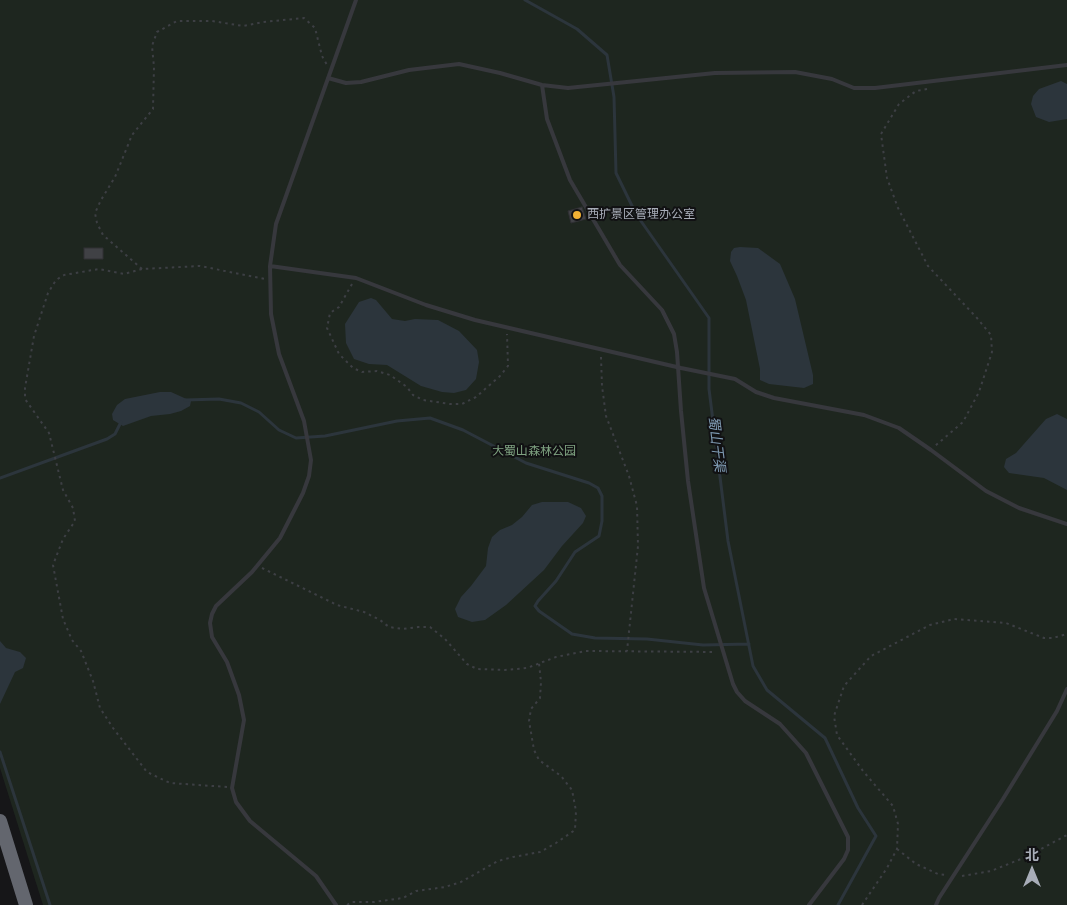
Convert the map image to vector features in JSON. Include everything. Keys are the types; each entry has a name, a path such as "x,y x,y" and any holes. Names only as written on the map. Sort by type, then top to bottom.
{"highway":[{"path":"0,821 26,905"}],"lane":[{"path":"336,905 316,876 250,821 236,802 232,788 244,720 233,678 212,637 211,619 216,606 258,566 280,538 303,494 309,476 311,460 304,421 279,354 271,314 270,266 276,224 356,0"},
{"path":"328,78 346,84 409,70 459,64 542,85 568,88 715,74 795,72 832,79 854,88 875,88 1067,65"},
{"path":"542,85 547,119 570,180 620,265 662,310 676,343 688,481 704,588 737,692 760,712 780,724 806,753 848,837 848,850 844,858 809,905"},
{"path":"270,266 356,278 426,305 476,320 679,368 735,379 756,392 774,398 864,415 899,428 986,491 1019,508 1067,524"},
{"path":"936,905 1057,712 1067,689"}],"path":[{"path":"142,269 103,235 97,223 95,213 132,135 153,109 154,67 152,46 157,32 177,21 212,21 243,26 304,18 314,28 322,56 330,71"},
{"path":"931,450 963,422 979,392 992,352 990,335 977,318 928,266 898,208 887,178 881,134 899,104 916,91 931,88 939,80"},
{"path":"232,788 170,782 147,772 100,708 93,681 81,651 72,640 63,618 53,565 63,539 75,521 73,508 63,490 49,433 26,399 25,388 34,336 48,293 56,280 64,275 99,269 124,274 142,269 200,266 270,280"},
{"path":"356,278 339,307 330,313 328,328 339,354 353,368 362,372 378,371 390,375 406,387 413,396 423,400 462,404 476,397 500,376 508,366 507,328"},
{"path":"601,350 602,386 606,416 637,506 638,546 627,651"},
{"path":"258,566 337,605 364,612 389,627 403,629 430,627 445,639 467,664 477,670 526,668 556,657 586,651 723,650"},
{"path":"862,905 887,868 897,848 898,824 893,806 863,772 837,735 834,716 844,686 871,656 930,626 954,620 1006,623 1044,638 1053,638 1067,634"},
{"path":"348,905 352,902 374,902 403,898 416,891 444,887 461,882 498,861 540,852 575,830 576,811 572,790 561,776 539,760 534,750 529,721 531,709 540,698 539,664"},
{"path":"897,848 916,864 938,874 962,876 991,871 1026,857 1067,835"}],"green space":[{"name":"大蜀山森林公园","path":"0,0 1067,0 1067,905 43,905 0,768"}],"shaded area":[{"path":"1061,81 1067,84 1067,119 1049,122 1036,117 1031,104 1033,96 1039,89"},
{"path":"734,248 758,248 780,264 795,299 813,375 813,384 804,388 769,384 760,380 760,369 746,300 730,261 731,252"},
{"path":"371,298 376,300 392,319 405,321 415,319 438,320 459,331 477,350 479,362 476,379 466,390 454,393 442,392 421,386 387,365 369,364 354,359 346,343 345,324 359,302"},
{"path":"160,392 171,392 191,401 190,406 181,411 151,416 123,426 113,420 112,414 117,405 125,399"},
{"path":"1057,414 1067,419 1067,490 1044,478 1009,473 1004,467 1006,459 1016,453 1046,419"},
{"path":"542,502 568,502 581,508 586,516 583,523 544,570 506,605 485,620 472,622 458,617 455,609 461,597 486,566 488,548 492,537 522,517 532,505"},
{"path":"0,641 6,648 20,652 26,658 23,668 15,672 0,704"}],"building":[{"name":"西扩景区管理办公室","path":"582,207 586,219 571,223 568,211"},
{"path":"84,248 103,248 103,259 84,259"}],"waterway":[{"name":"蜀山干渠","path":"525,0 577,29 607,55 614,97 616,173 636,214 709,318 709,389 728,541 753,666 767,690 825,738 858,808 876,836 838,905"},
{"path":"185,400 219,399 241,403 259,412 279,430 296,438 325,436 397,421 430,418 463,430 526,463 589,483 598,488 602,496 602,521 599,536 575,552 556,581 538,601 535,606 539,611 572,634 595,638 647,639 703,645 749,644"},
{"path":"0,478 107,439 115,434 121,422"},
{"path":"0,752 50,905"}],"place":[{"name":"西扩景区管理办公室","path":"577,215"}]}
